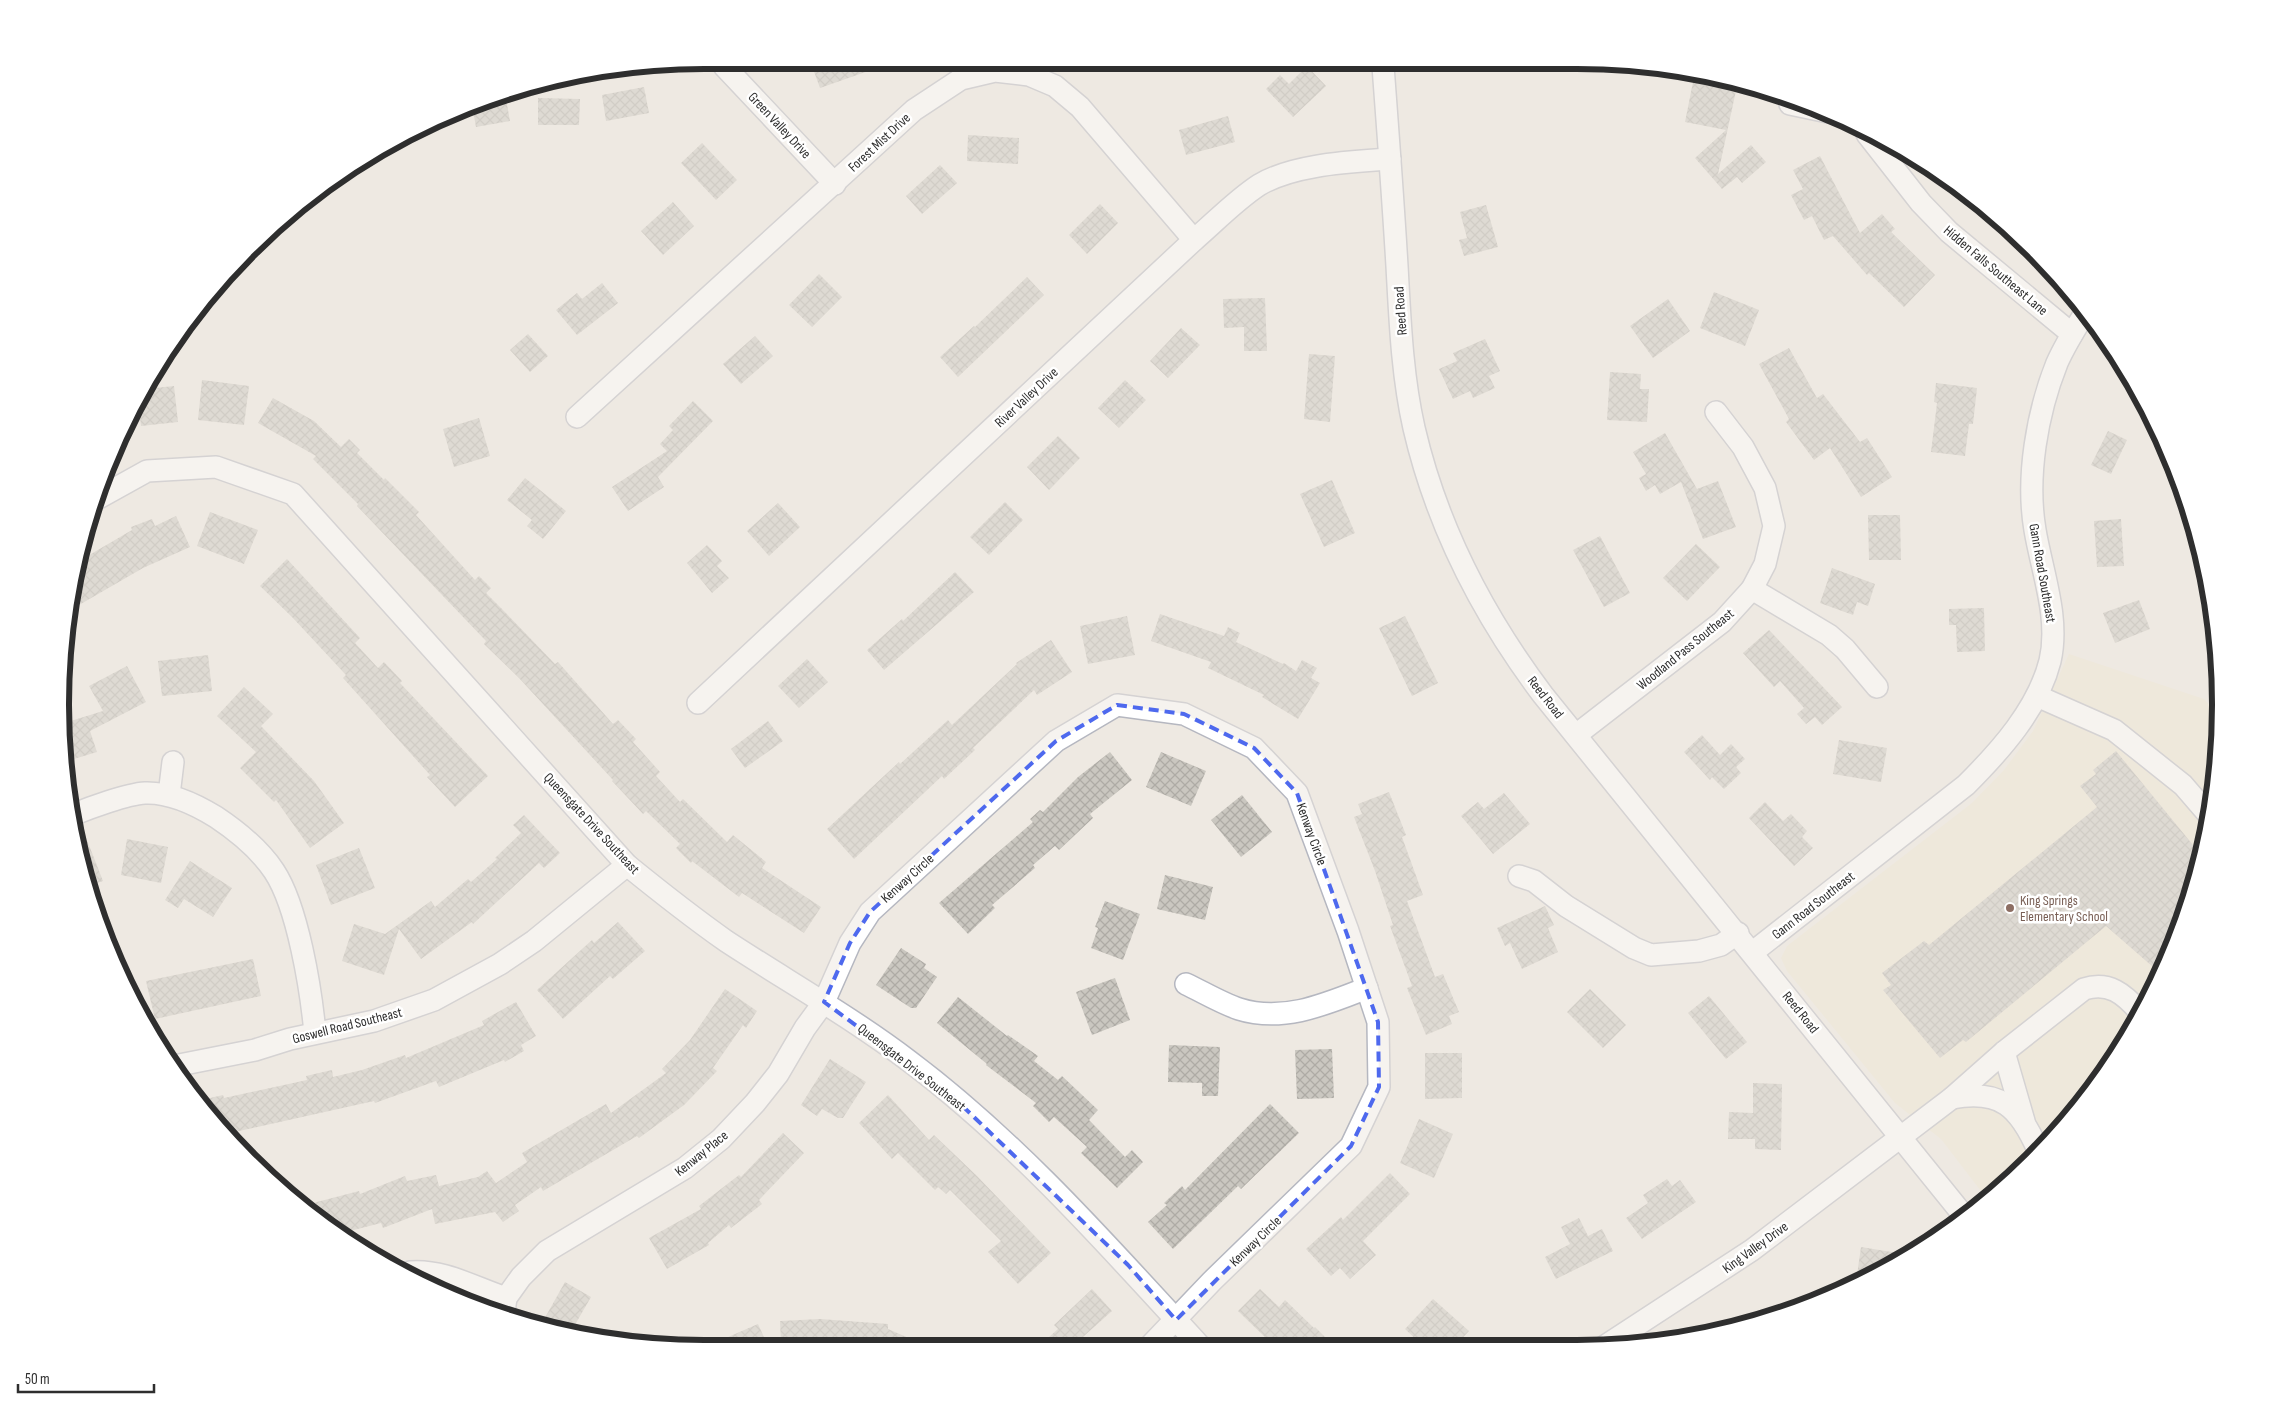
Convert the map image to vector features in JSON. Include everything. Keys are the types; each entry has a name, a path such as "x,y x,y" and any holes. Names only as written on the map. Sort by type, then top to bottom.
{"street":[{"name":"Green Valley Drive","path":"727,69 835,184"},
{"name":"Reed Road","path":"1383,69 1406,377 1414,426 1426,471 1452,545 1493,623 1512,653 1960,1212"},
{"name":"Forest Mist Drive","path":"577,417 835,184 914,110 961,80 995,71 1030,75 1055,86 1080,107 1194,240"},
{"name":"Hidden Falls Southeast Lane","path":"1874,143 1949,232 2072,334"},
{"name":"River Valley Drive","path":"698,703 1194,240 1253,190 1282,174 1311,168 1390,159"},
{"name":"Gann Road Southeast","path":"1753,952 1966,785 1997,751 2037,696 2050,659 2053,634 2032,502 2035,446 2057,364 2082,318"},
{"name":"Woodland Pass Southeast","path":"1576,735 1722,622 1752,589 1765,564 1774,526 1764,488 1751,460 1716,412"},
{"name":"Queensgate Drive Southeast","path":"104,495 147,470 216,467 293,494 628,865 675,904 726,940 824,1002 909,1061 951,1095 1012,1150 1121,1258 1194,1340"},
{"path":"1752,589 1829,635 1845,649 1877,687"},
{"path":"2037,696 2114,730 2183,785 2203,809"},
{"name":"Kenway Circle","path":"850,943 870,912 889,893 921,867 979,811 1056,742 1117,705 1184,714 1254,748 1298,794 1378,1022 1379,1087 1352,1146 1212,1281 1156,1340"},
{"path":"169,796 173,762"},
{"path":"78,813 142,793 169,796 194,804 229,826 248,842 274,871 284,890 295,925 311,991 315,1033"},
{"name":"Goswell Road Southeast","path":"181,1065 255,1050 315,1033 374,1021 434,1000 500,964 534,941 628,865"},
{"path":"1519,876 1534,881 1566,906 1634,948 1651,955 1699,951 1721,945 1738,933"},
{"name":"Kenway Place","path":"505,1305 521,1277 547,1251 686,1168 720,1139 755,1103 778,1074 805,1028 824,1002 850,943"},
{"path":"1186,984 1240,1009 1279,1015 1317,1007 1367,988"},
{"name":"King Valley Drive","path":"1616,1339 1736,1261 1952,1098 2004,1052 2084,989 2094,986 2106,986 2118,991 2135,1007"},
{"path":"2004,1052 2024,1121 2035,1144"},
{"path":"1952,1098 1978,1096 1999,1100 2012,1107 2024,1121"},
{"path":"416,1271 447,1276 505,1305"}],"highlighted area":[{"path":"1117,705 1184,714 1254,748 1297,793 1378,1022 1379,1087 1351,1146 1176,1320 1128,1265 951,1095 824,1002 850,943 870,912 1056,741"}],"shaded area":[{"name":"King Springs Elementary School","path":"2069,654 2204,699 2212,707 2207,787 2191,869 2179,909 2147,986 2105,1058 2081,1092 2026,1154 1983,1193 1941,1139 1895,1103 1787,971 1781,958 1787,946 1972,803 2004,770 2033,731"}],"building":[{"path":"813,69 874,69 820,88"},
{"path":"1304,69 1310,69 1326,86 1293,117 1266,89 1280,75 1289,84"},
{"path":"1693,80 1736,89 1718,174 1751,145 1766,162 1742,183 1737,177 1722,189 1695,158 1726,130 1685,122"},
{"path":"644,87 649,113 606,121 602,95"},
{"path":"538,98 580,99 579,125 538,125"},
{"path":"506,100 510,121 476,127 473,112"},
{"path":"1228,116 1235,142 1186,155 1179,130"},
{"path":"968,135 1019,138 1018,164 967,161"},
{"path":"702,143 737,180 716,200 681,163"},
{"path":"1820,156 1860,233 1882,214 1895,229 1891,232 1935,275 1904,307 1869,273 1867,275 1833,236 1824,240 1812,216 1804,220 1791,195 1803,189 1793,170"},
{"path":"940,165 957,183 922,214 906,196"},
{"path":"673,202 694,226 663,255 641,231"},
{"path":"1100,204 1118,223 1087,254 1069,235"},
{"path":"1486,205 1498,247 1464,256 1459,240 1467,238 1460,212"},
{"path":"819,274 842,297 812,327 789,305"},
{"path":"1027,277 1044,295 958,377 940,357 975,327"},
{"path":"602,283 618,303 577,335 556,310 577,293 582,299"},
{"path":"1714,292 1759,310 1745,346 1700,328"},
{"path":"1265,298 1267,351 1244,351 1244,327 1224,328 1223,299"},
{"path":"1668,299 1690,331 1653,358 1630,326"},
{"path":"1181,328 1200,345 1168,378 1150,361"},
{"path":"528,334 548,356 530,372 510,350"},
{"path":"755,336 773,356 741,384 723,364"},
{"path":"1485,339 1500,371 1489,376 1495,388 1473,398 1470,391 1453,399 1439,369 1457,361 1453,353"},
{"path":"1789,348 1817,398 1823,394 1860,442 1867,438 1892,477 1861,497 1830,448 1814,460 1786,422 1789,419 1759,364"},
{"path":"1309,354 1335,356 1330,422 1304,419"},
{"path":"1610,372 1641,374 1640,389 1649,389 1647,422 1607,420"},
{"path":"202,380 249,386 244,425 198,420"},
{"path":"1125,380 1146,400 1119,428 1098,408"},
{"path":"1936,383 1977,388 1973,424 1969,424 1965,456 1931,452 1937,403 1934,402"},
{"path":"174,386 178,422 141,426 139,413 153,388"},
{"path":"273,398 314,421 341,447 349,439 360,450 357,453 419,512 416,515 475,580 479,576 491,588 486,593 555,664 558,662 613,724 618,720 636,739 633,742 660,772 656,776 680,802 683,799 727,842 733,835 766,862 762,868 821,907 804,933 742,893 739,897 692,861 691,863 676,848 680,844 646,811 643,814 612,781 519,678 484,644 486,641 357,506 358,504 313,459 316,456 258,423"},
{"path":"693,401 713,421 658,477 664,487 628,511 612,487 667,451 660,444 673,430 669,426"},
{"path":"479,418 490,456 454,467 443,429"},
{"path":"2108,431 2127,440 2111,474 2091,465"},
{"path":"1665,433 1697,489 1718,481 1736,527 1703,539 1681,482 1660,494 1655,485 1646,491 1639,478 1646,474 1633,452"},
{"path":"1058,436 1080,458 1049,490 1027,467"},
{"path":"525,478 566,511 543,539 527,526 532,520 507,500"},
{"path":"1332,480 1355,533 1324,547 1300,494"},
{"path":"1005,502 1023,520 989,555 970,537"},
{"path":"778,503 800,527 769,556 747,531"},
{"path":"210,512 258,530 244,564 197,546"},
{"path":"1868,515 1900,515 1901,560 1869,560"},
{"path":"176,516 190,547 143,568 77,606 86,557 132,530 131,527 152,519 155,526"},
{"path":"2121,519 2124,566 2097,567 2094,521"},
{"path":"1600,536 1630,593 1604,607 1573,550"},
{"path":"1696,544 1720,567 1687,601 1663,578"},
{"path":"707,545 722,561 717,566 729,578 712,593 687,563"},
{"path":"287,559 360,638 355,643 378,668 384,662 402,681 400,683 488,776 455,807 427,777 430,775 343,678 346,675 260,586"},
{"path":"1832,568 1875,584 1868,606 1857,602 1853,615 1820,603"},
{"path":"955,572 974,592 884,670 867,650 902,619 903,621"},
{"path":"2139,600 2150,629 2115,643 2103,613"},
{"path":"1984,608 1985,651 1957,652 1956,625 1949,625 1949,609"},
{"path":"1160,614 1224,636 1228,627 1240,633 1236,642 1284,663 1296,671 1302,660 1317,668 1311,678 1320,683 1298,719 1262,697 1264,695 1208,668 1211,662 1151,641"},
{"path":"1127,616 1135,655 1088,664 1080,626"},
{"path":"1405,616 1438,683 1412,696 1379,628"},
{"path":"1769,630 1842,707 1822,725 1815,717 1806,724 1797,714 1804,708 1780,681 1774,687 1743,653"},
{"path":"1051,640 1072,672 1037,695 1034,690 973,748 975,750 944,779 942,776 854,859 827,829 899,762 900,764 948,720 952,725 1016,663"},
{"path":"208,655 212,691 162,696 158,661"},
{"path":"807,659 828,682 799,708 778,686"},
{"path":"127,666 146,702 90,731 97,752 71,760 69,721 103,711 89,686"},
{"path":"244,687 273,714 261,726 314,781 344,823 310,848 276,800 274,802 240,768 256,752 217,716"},
{"path":"768,721 783,741 745,768 731,749"},
{"path":"1702,735 1720,755 1731,744 1745,759 1736,767 1741,773 1724,789 1712,777 1710,780 1684,752"},
{"path":"1839,740 1887,748 1881,782 1833,774"},
{"path":"2116,751 2196,848 2179,909 2155,969 2106,926 1966,1042 1963,1040 1940,1058 1883,990 1891,985 1882,973 1924,941 1929,945 2097,807 2080,786 2096,774 2093,770"},
{"path":"1110,752 1132,780 1090,814 1093,818 1059,850 1055,846 1033,865 1035,868 992,905 995,908 968,934 939,903 1033,822 1030,819 1040,810 1043,812 1078,777"},
{"path":"1161,752 1206,771 1191,806 1146,787"},
{"path":"1389,792 1406,835 1402,837 1423,895 1407,901 1435,977 1443,974 1459,1012 1449,1016 1452,1024 1426,1035 1407,988 1412,986 1390,926 1393,925 1375,871 1354,817 1362,814 1358,804"},
{"path":"1504,793 1530,824 1493,854 1461,816 1478,802 1484,809"},
{"path":"1242,795 1272,832 1241,857 1211,820"},
{"path":"1765,802 1783,821 1791,814 1807,831 1802,837 1813,848 1794,866 1749,818"},
{"path":"524,815 560,853 544,868 539,863 473,924 472,922 421,959 399,929 384,975 342,961 354,924 385,934 431,901 435,907 468,879 471,882 497,859 495,858 521,833 513,825"},
{"path":"85,835 103,881 94,884 83,836"},
{"path":"127,839 168,847 161,883 121,875"},
{"path":"359,848 375,888 331,905 316,865"},
{"path":"190,861 232,888 213,917 184,899 178,908 165,900"},
{"path":"1165,875 1213,887 1205,920 1157,909"},
{"path":"1105,901 1140,914 1123,960 1091,948 1098,928 1095,927"},
{"path":"1545,906 1554,925 1548,928 1558,952 1522,969 1510,943 1505,946 1497,928"},
{"path":"618,922 645,951 613,979 610,976 563,1019 537,990 592,940 594,943"},
{"path":"901,948 926,964 924,968 937,977 916,1008 911,1008 876,985"},
{"path":"253,959 261,996 155,1019 146,981"},
{"path":"1115,978 1130,1020 1092,1035 1076,992"},
{"path":"725,989 757,1011 746,1028 743,1025 713,1068 717,1071 684,1105 639,1138 637,1136 543,1191 541,1187 515,1205 519,1211 503,1222 495,1212 435,1224 432,1209 383,1228 381,1223 349,1231 314,1206 313,1203 359,1191 360,1194 405,1176 407,1181 436,1175 439,1186 478,1177 487,1171 496,1183 527,1162 522,1153 606,1104 611,1113 666,1073 662,1069 690,1040"},
{"path":"1590,989 1626,1025 1603,1048 1567,1012"},
{"path":"1709,996 1747,1042 1726,1059 1688,1013"},
{"path":"958,997 1007,1036 1038,1056 1034,1061 1058,1080 1062,1076 1098,1110 1089,1120 1125,1157 1132,1150 1143,1162 1117,1188 1081,1153 1087,1147 1054,1117 1049,1122 1033,1106 1036,1103 986,1065 937,1023"},
{"path":"516,1002 536,1036 521,1045 524,1051 505,1062 504,1060 439,1087 436,1081 375,1103 374,1101 234,1132 206,1099 223,1095 224,1098 307,1080 306,1076 332,1070 333,1077 362,1070 405,1055 406,1058 484,1025 482,1021"},
{"path":"1169,1045 1220,1047 1218,1096 1202,1096 1202,1083 1168,1082"},
{"path":"1332,1049 1334,1098 1297,1099 1295,1050"},
{"path":"1425,1053 1462,1053 1462,1098 1425,1099"},
{"path":"830,1059 866,1082 843,1118 838,1118 822,1109 817,1116 801,1105"},
{"path":"1753,1083 1782,1084 1781,1150 1755,1149 1755,1139 1728,1139 1729,1112 1753,1113"},
{"path":"888,1095 929,1140 934,1135 977,1176 1051,1253 1018,1284 988,1252 1001,1241 950,1190 946,1194 938,1187 935,1190 898,1153 892,1159 859,1123"},
{"path":"1270,1104 1299,1133 1241,1189 1238,1186 1173,1249 1148,1222 1167,1205 1164,1203 1182,1186 1185,1190"},
{"path":"1419,1119 1453,1134 1434,1178 1400,1163"},
{"path":"783,1133 804,1153 759,1200 762,1204 731,1228 729,1225 708,1243 709,1245 667,1269 649,1238 701,1209 699,1206 739,1175 741,1177"},
{"path":"1390,1173 1410,1194 1363,1241 1376,1255 1350,1279 1340,1268 1331,1276 1306,1249 1341,1217 1343,1220"},
{"path":"1667,1179 1672,1186 1680,1180 1696,1202 1642,1239 1626,1218 1648,1203 1643,1195"},
{"path":"1579,1218 1588,1236 1602,1229 1613,1251 1556,1279 1545,1257 1570,1244 1561,1227"},
{"path":"1861,1247 1897,1253 1858,1275"},
{"path":"565,1282 591,1297 574,1327 544,1320"},
{"path":"1092,1289 1112,1311 1080,1340 1046,1340 1058,1329 1054,1325"},
{"path":"1260,1289 1279,1307 1285,1300 1328,1340 1268,1340 1238,1311"},
{"path":"1433,1299 1469,1331 1461,1340 1417,1340 1405,1329"},
{"path":"820,1319 888,1324 888,1329 913,1340 781,1340 780,1321"},
{"path":"758,1324 765,1340 721,1340"}],"place":[{"name":"King Springs Elementary School","path":"2010,908"}]}
